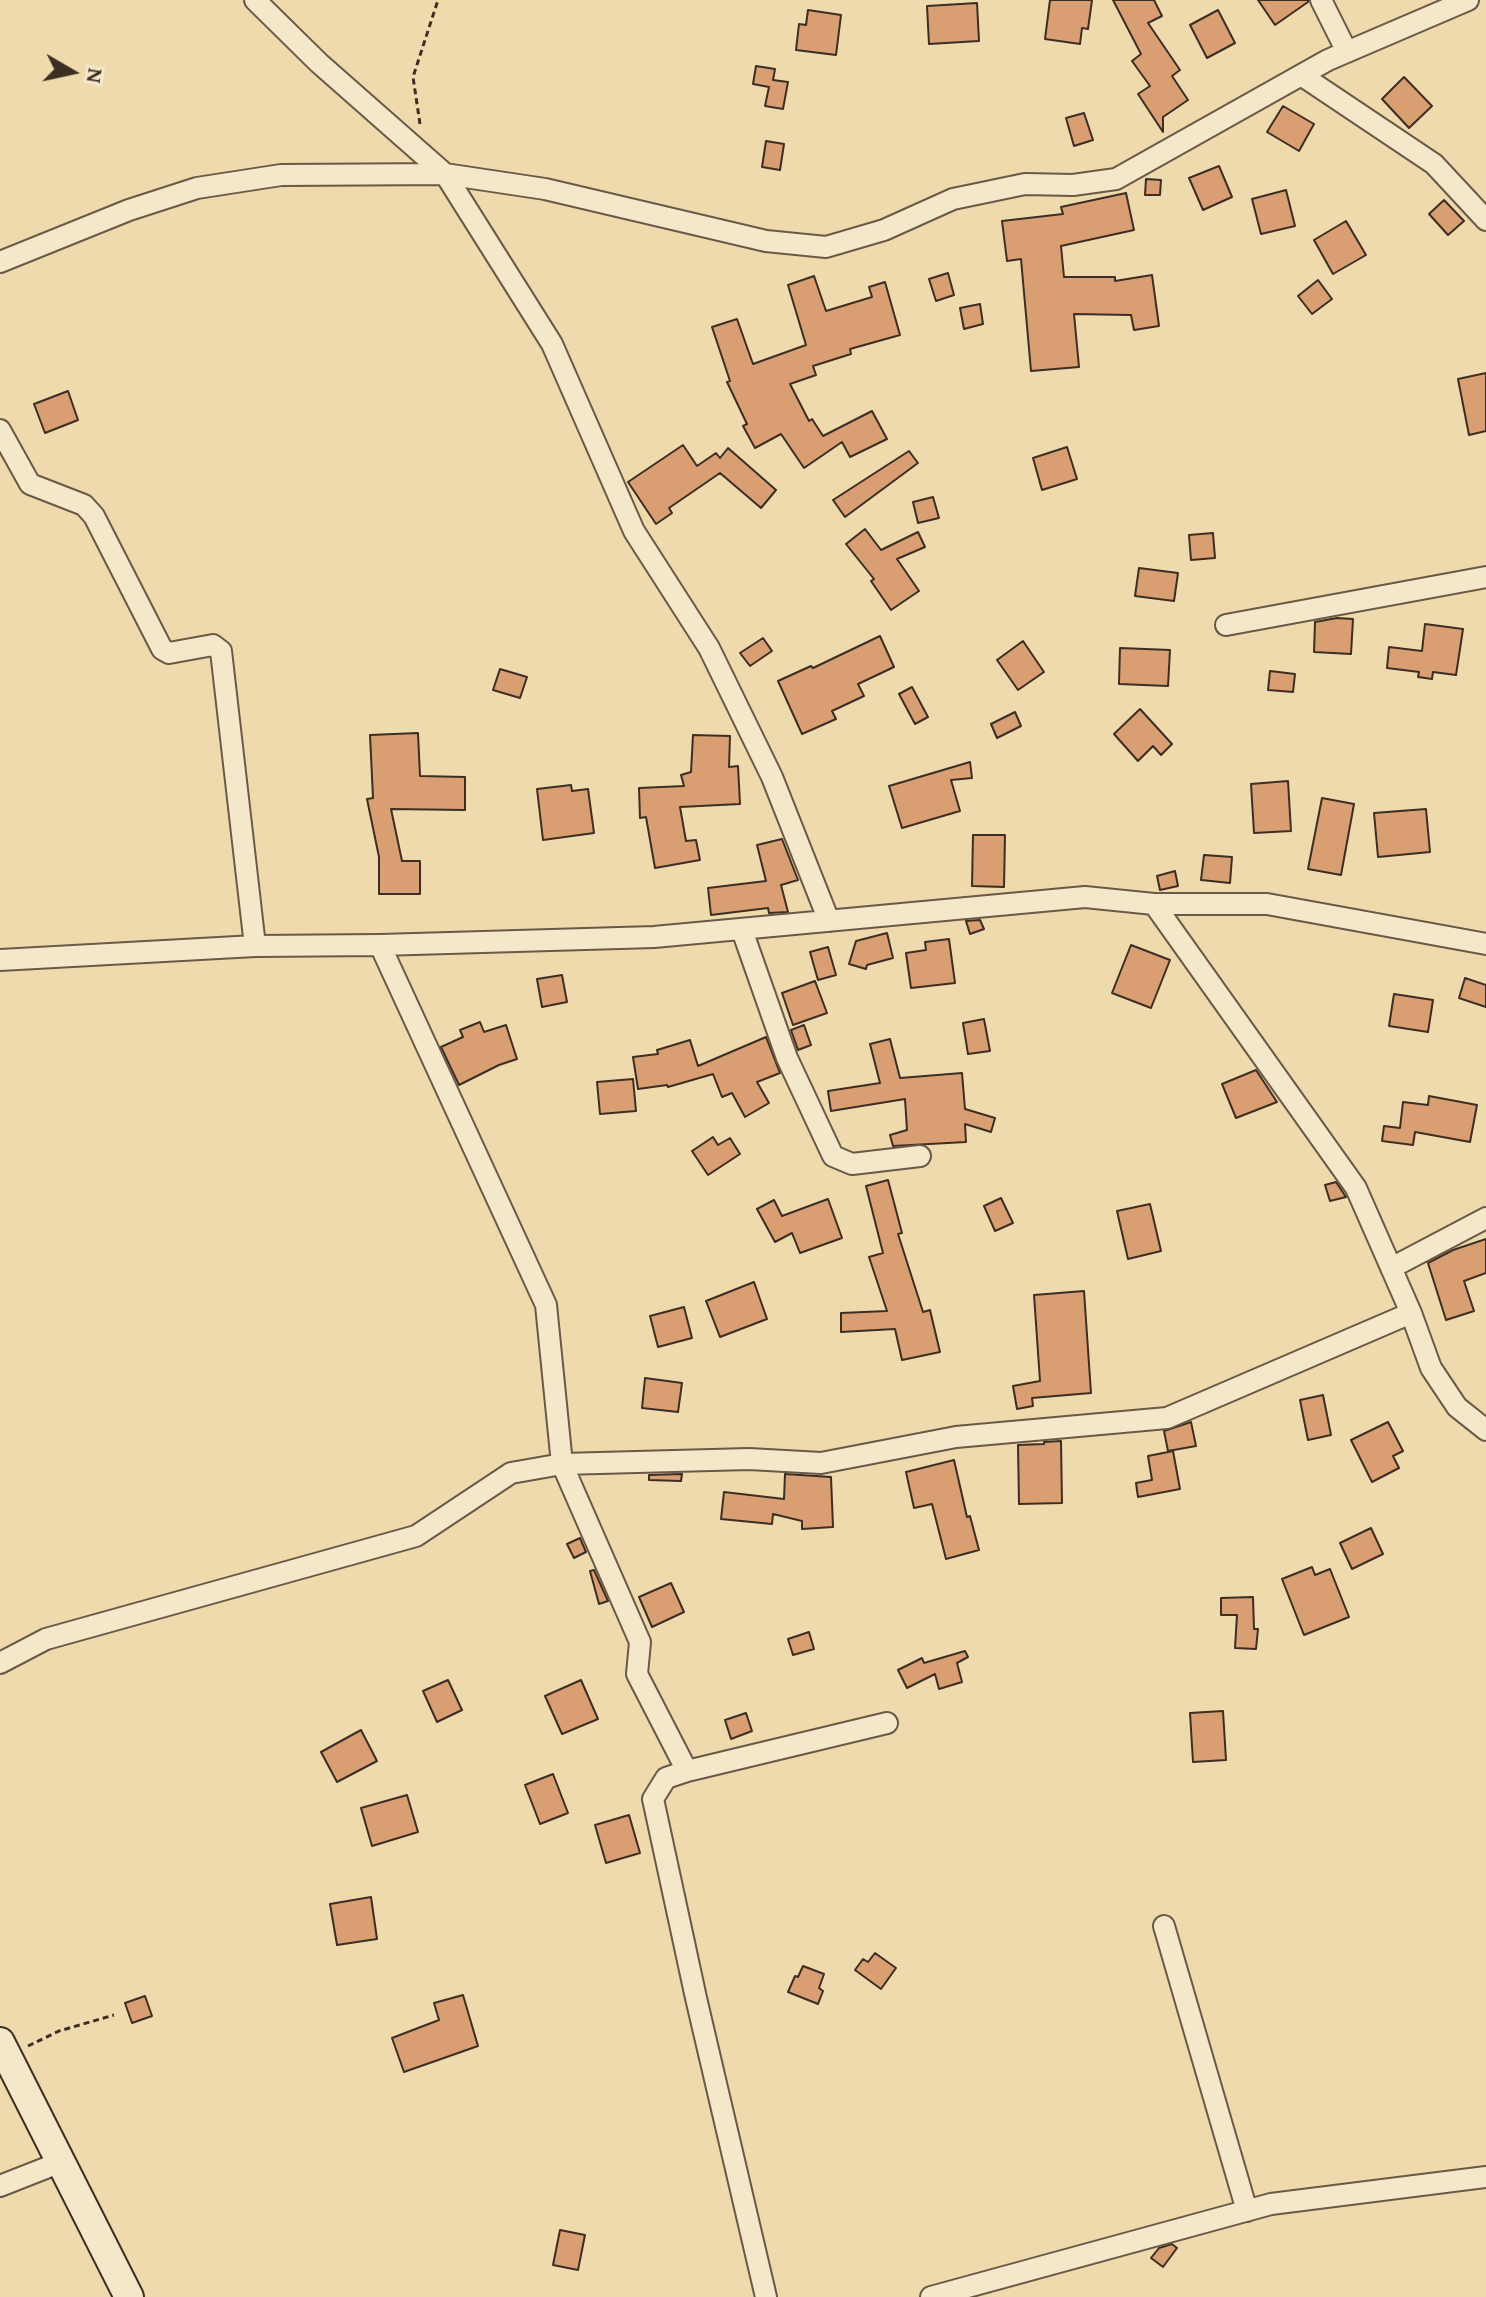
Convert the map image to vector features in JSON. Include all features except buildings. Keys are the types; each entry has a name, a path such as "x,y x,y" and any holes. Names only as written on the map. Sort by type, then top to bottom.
{"main road":[{"path":"4,2049 129,2297"}],"street":[{"path":"255,0 319,63 445,174 552,344 634,531 709,648 772,777 829,921"},
{"path":"1321,0 1347,52"},
{"path":"0,262 129,210 197,188 281,175 445,174 545,189 766,241 826,247 884,230 953,199 1025,184 1073,185 1116,179 1301,75 1468,0"},
{"path":"1301,75 1434,164 1486,220"},
{"path":"0,430 30,484 84,505 94,516 162,649 169,653 213,645 221,651 255,946"},
{"path":"1226,625 1486,577"},
{"path":"0,960 255,946 654,937 1085,897 1154,904 1267,904 1486,944"},
{"path":"1154,904 1356,1188 1411,1313 1431,1368 1457,1407 1486,1430"},
{"path":"742,930 787,1058 833,1156 852,1164 920,1156"},
{"path":"380,945 546,1305 562,1464 640,1642 637,1674 687,1771"},
{"path":"1391,1268 1486,1218"},
{"path":"0,1663 46,1639 416,1536 511,1473 562,1464 749,1459 821,1463 956,1437 1167,1418 1411,1313"},
{"path":"766,2297 653,1799 666,1778 687,1771 887,1723"},
{"path":"1164,1926 1247,2211"},
{"path":"0,2186 61,2162"},
{"path":"931,2297 1271,2204 1486,2177"}],"path":[{"path":"420,125 413,77 438,0"},
{"path":"4,2049 114,2015"}]}
